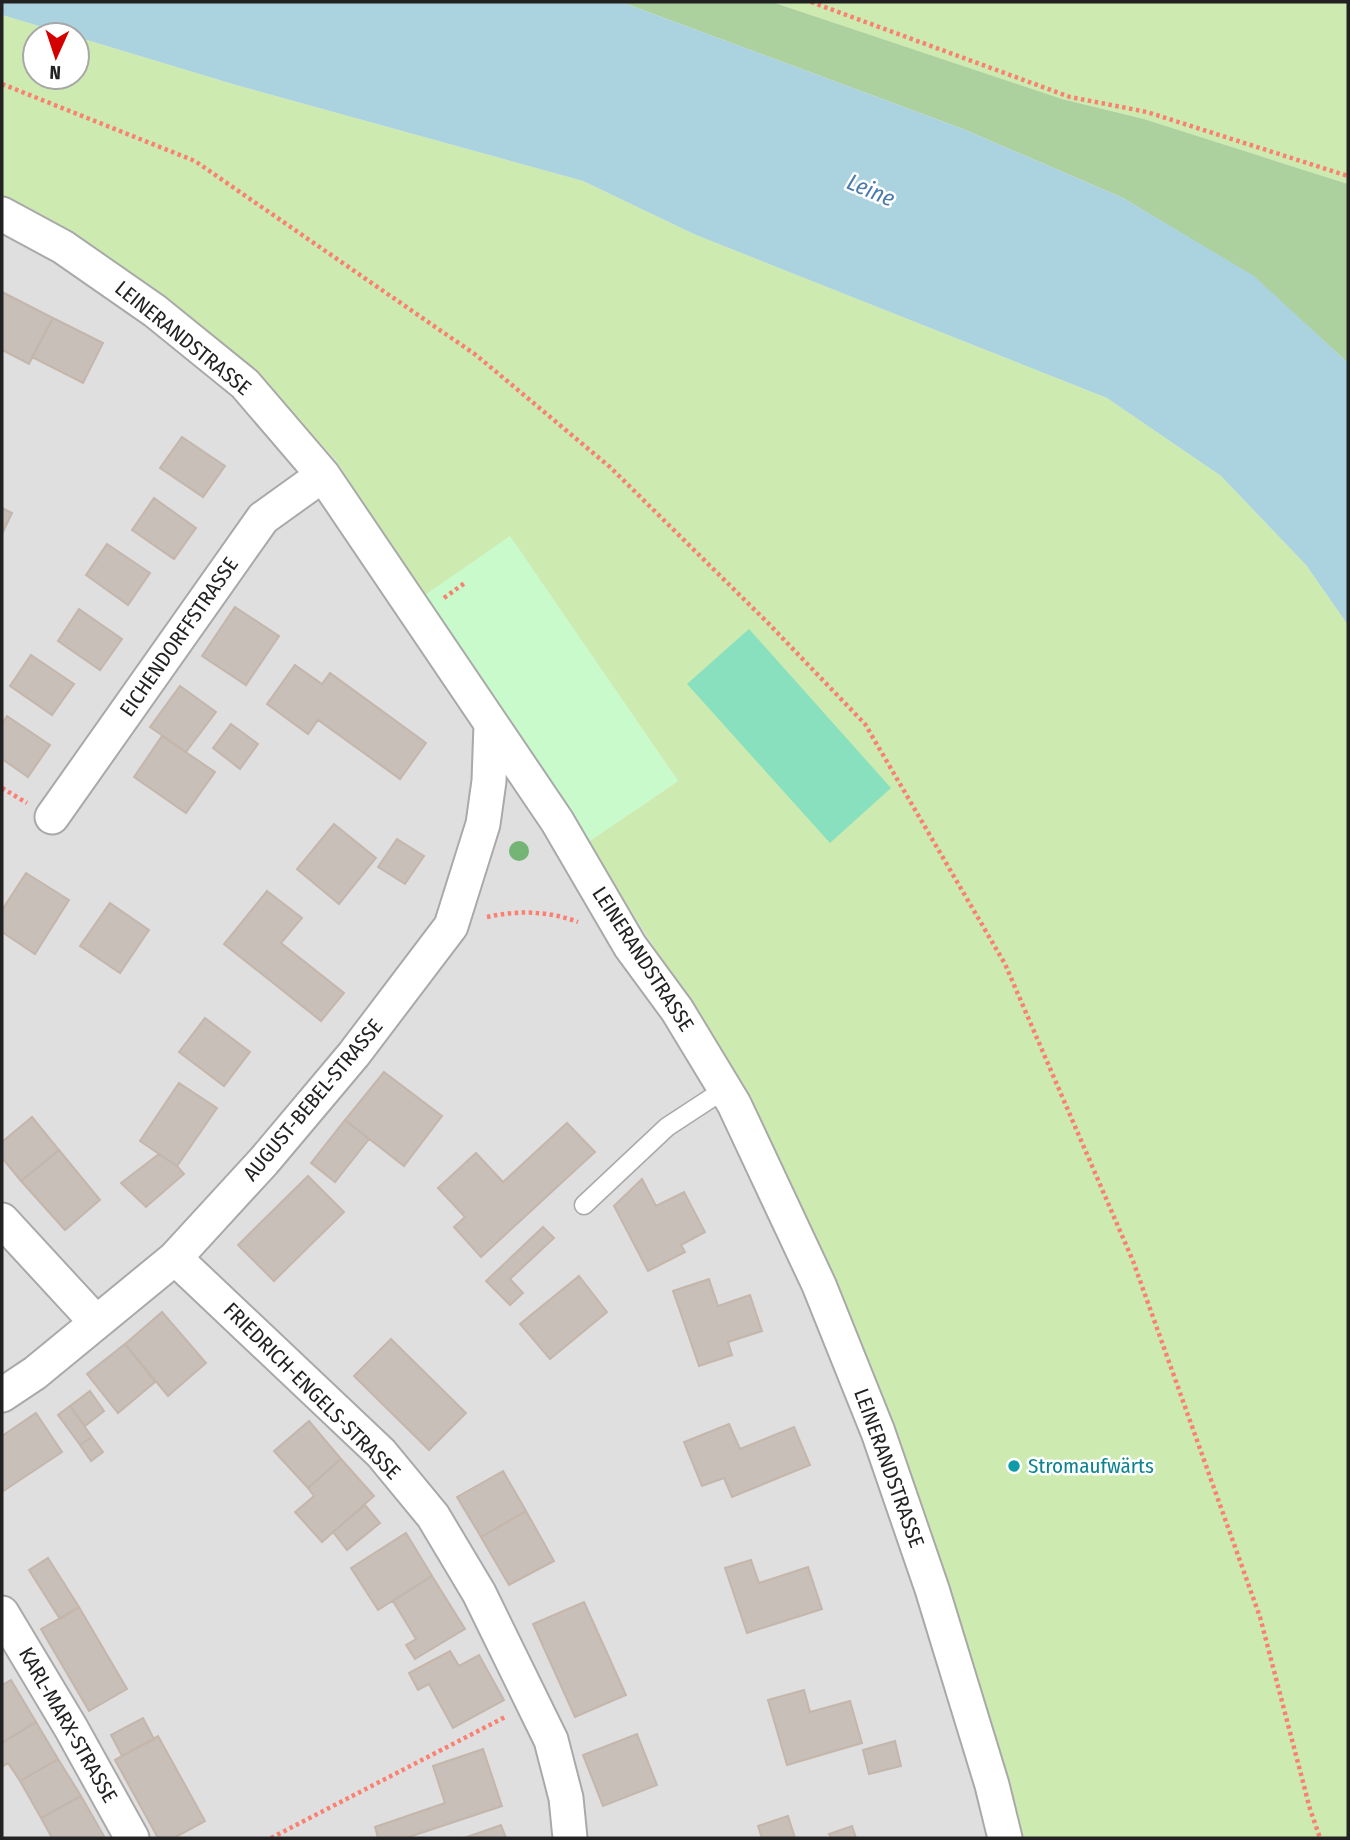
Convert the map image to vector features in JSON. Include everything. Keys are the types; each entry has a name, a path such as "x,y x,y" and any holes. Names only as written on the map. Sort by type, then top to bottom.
{"street":[{"name":"LEINERANDSTRASSE","path":"2,214 63,247 155,311 245,384 323,475 557,821 629,946 677,1010 725,1089 820,1285 878,1432 932,1589 992,1785 1005,1838"},
{"name":"EICHENDORFFSTRASSE","path":"52,817 263,518 323,475"},
{"name":"AUGUST-BEBEL-STRASSE","path":"2,1395 35,1373 175,1258 264,1161 345,1065 450,926 483,824 489,781 491,724"},
{"path":"2,1220 96,1322"},
{"name":"FRIEDRICH-ENGELS-STRASSE","path":"175,1258 381,1453 424,1506 480,1594 551,1740 566,1798 570,1838"},
{"name":"KARL-MARX-STRASSE","path":"2,1613 71,1728 132,1838"}],"lane":[{"path":"584,1205 667,1127 725,1089"}],"path":[{"path":"811,2 1070,97 1147,111 1348,176"},
{"path":"2,84 195,161 476,355 610,467 768,623 865,724 1005,964 1133,1261 1260,1617 1320,1838"},
{"path":"450,926 504,913 554,913 585,925"},
{"path":"271,1838 534,1702"}],"shaded area":[{"path":"2,199 255,375 335,459 421,598 588,842 689,1003 748,1098 1021,1838 2,1838"}],"green space":[{"path":"621,2 772,2 1062,99 1144,119 1348,184 1348,363 1254,277 1123,198 963,129"},
{"path":"772,2 1348,2 1348,184 1144,119 1062,99"},
{"path":"2,15 22,21 21,91 91,91 91,41 236,85 583,181 696,235 1107,398 1221,476 1306,565 1348,625 1348,1838 1021,1838 1007,1782 689,1003 588,842 678,781 510,537 421,598 335,459 255,375 2,199"},
{"path":"510,536 678,781 588,842 421,598"},
{"path":"749,629 891,788 830,843 687,684"}],"water":[{"name":"Leine","path":"2,2 621,2 963,129 1123,198 1254,276 1348,363 1348,625 1306,565 1221,476 1107,398 696,235 583,181 236,85 91,41 91,21 22,21 2,15"}],"building":[{"path":"2,292 53,318 29,364 2,350"},
{"path":"53,318 103,343 83,383 32,357"},
{"path":"182,437 225,466 203,497 160,468"},
{"path":"154,498 196,528 174,559 132,530"},
{"path":"2,508 12,513 2,534"},
{"path":"107,544 150,573 128,605 86,575"},
{"path":"235,607 279,636 246,685 202,656"},
{"path":"79,609 122,639 100,670 58,641"},
{"path":"31,655 74,684 52,715 10,686"},
{"path":"295,665 322,684 330,673 426,743 400,779 318,720 308,734 267,704"},
{"path":"180,686 216,712 186,752 150,727"},
{"path":"7,716 50,745 28,777 2,759 2,724"},
{"path":"231,724 258,744 240,769 213,748"},
{"path":"162,736 215,772 186,813 134,777"},
{"path":"334,824 376,858 339,904 297,869"},
{"path":"397,839 424,856 405,884 378,867"},
{"path":"26,873 69,900 35,954 2,932 2,910"},
{"path":"267,891 302,918 281,943 344,993 321,1021 224,944"},
{"path":"110,903 149,930 120,973 80,946"},
{"path":"205,1018 250,1052 224,1086 179,1052"},
{"path":"384,1072 442,1116 404,1166 345,1120"},
{"path":"179,1083 217,1108 177,1166 140,1141"},
{"path":"32,1117 59,1150 21,1181 2,1158 2,1142"},
{"path":"345,1120 369,1139 335,1182 311,1163"},
{"path":"567,1123 595,1152 481,1257 454,1227 465,1217 438,1188 476,1153 503,1182"},
{"path":"59,1150 100,1200 65,1230 21,1181"},
{"path":"159,1154 184,1174 146,1207 121,1183"},
{"path":"308,1176 344,1212 274,1281 238,1245"},
{"path":"642,1179 656,1206 684,1192 705,1232 681,1245 685,1252 648,1271 614,1206"},
{"path":"543,1227 554,1238 510,1279 523,1293 510,1305 486,1281"},
{"path":"579,1276 607,1312 550,1359 520,1324"},
{"path":"709,1279 718,1306 750,1295 762,1331 728,1342 732,1355 699,1366 673,1291"},
{"path":"162,1312 206,1363 168,1396 125,1344"},
{"path":"391,1339 466,1413 429,1450 354,1376"},
{"path":"125,1344 155,1382 118,1413 87,1374"},
{"path":"90,1391 104,1411 85,1426 70,1406"},
{"path":"70,1406 92,1437 80,1445 58,1415"},
{"path":"36,1413 62,1452 2,1492 2,1436"},
{"path":"309,1421 341,1459 308,1488 274,1451"},
{"path":"729,1424 740,1449 794,1427 810,1465 732,1497 724,1478 702,1486 684,1442"},
{"path":"92,1437 103,1452 91,1461 80,1445"},
{"path":"341,1459 374,1496 322,1542 295,1512 314,1496 308,1488"},
{"path":"503,1471 526,1511 481,1537 457,1497"},
{"path":"365,1505 380,1523 347,1550 333,1532"},
{"path":"526,1511 554,1561 509,1585 481,1537"},
{"path":"406,1533 432,1576 378,1610 351,1568"},
{"path":"48,1558 79,1607 60,1619 29,1570"},
{"path":"751,1560 759,1583 808,1567 822,1609 747,1633 725,1568"},
{"path":"432,1576 465,1629 415,1659 406,1645 416,1639 393,1601"},
{"path":"584,1602 626,1695 575,1717 533,1624"},
{"path":"79,1607 127,1689 89,1711 41,1629"},
{"path":"450,1651 459,1666 479,1655 504,1700 453,1728 429,1684 418,1690 409,1673"},
{"path":"11,1680 36,1722 2,1743 2,1685"},
{"path":"804,1690 810,1712 850,1701 862,1743 787,1765 768,1700"},
{"path":"143,1718 154,1739 122,1756 111,1735"},
{"path":"36,1722 58,1759 20,1781 8,1763 2,1767 2,1743"},
{"path":"637,1734 657,1785 603,1806 583,1755"},
{"path":"158,1736 205,1821 174,1838 158,1838 115,1760"},
{"path":"895,1741 901,1766 869,1774 863,1750"},
{"path":"483,1749 502,1806 406,1838 378,1838 375,1827 445,1803 433,1766"},
{"path":"58,1759 81,1796 41,1818 20,1781"},
{"path":"81,1796 105,1838 52,1838 41,1818"},
{"path":"788,1816 795,1838 762,1838 758,1826"},
{"path":"501,1825 506,1838 464,1838"},
{"path":"852,1826 856,1838 831,1838 829,1834"}],"place":[{"name":"Stromaufwärts","path":"1014,1466"}]}
